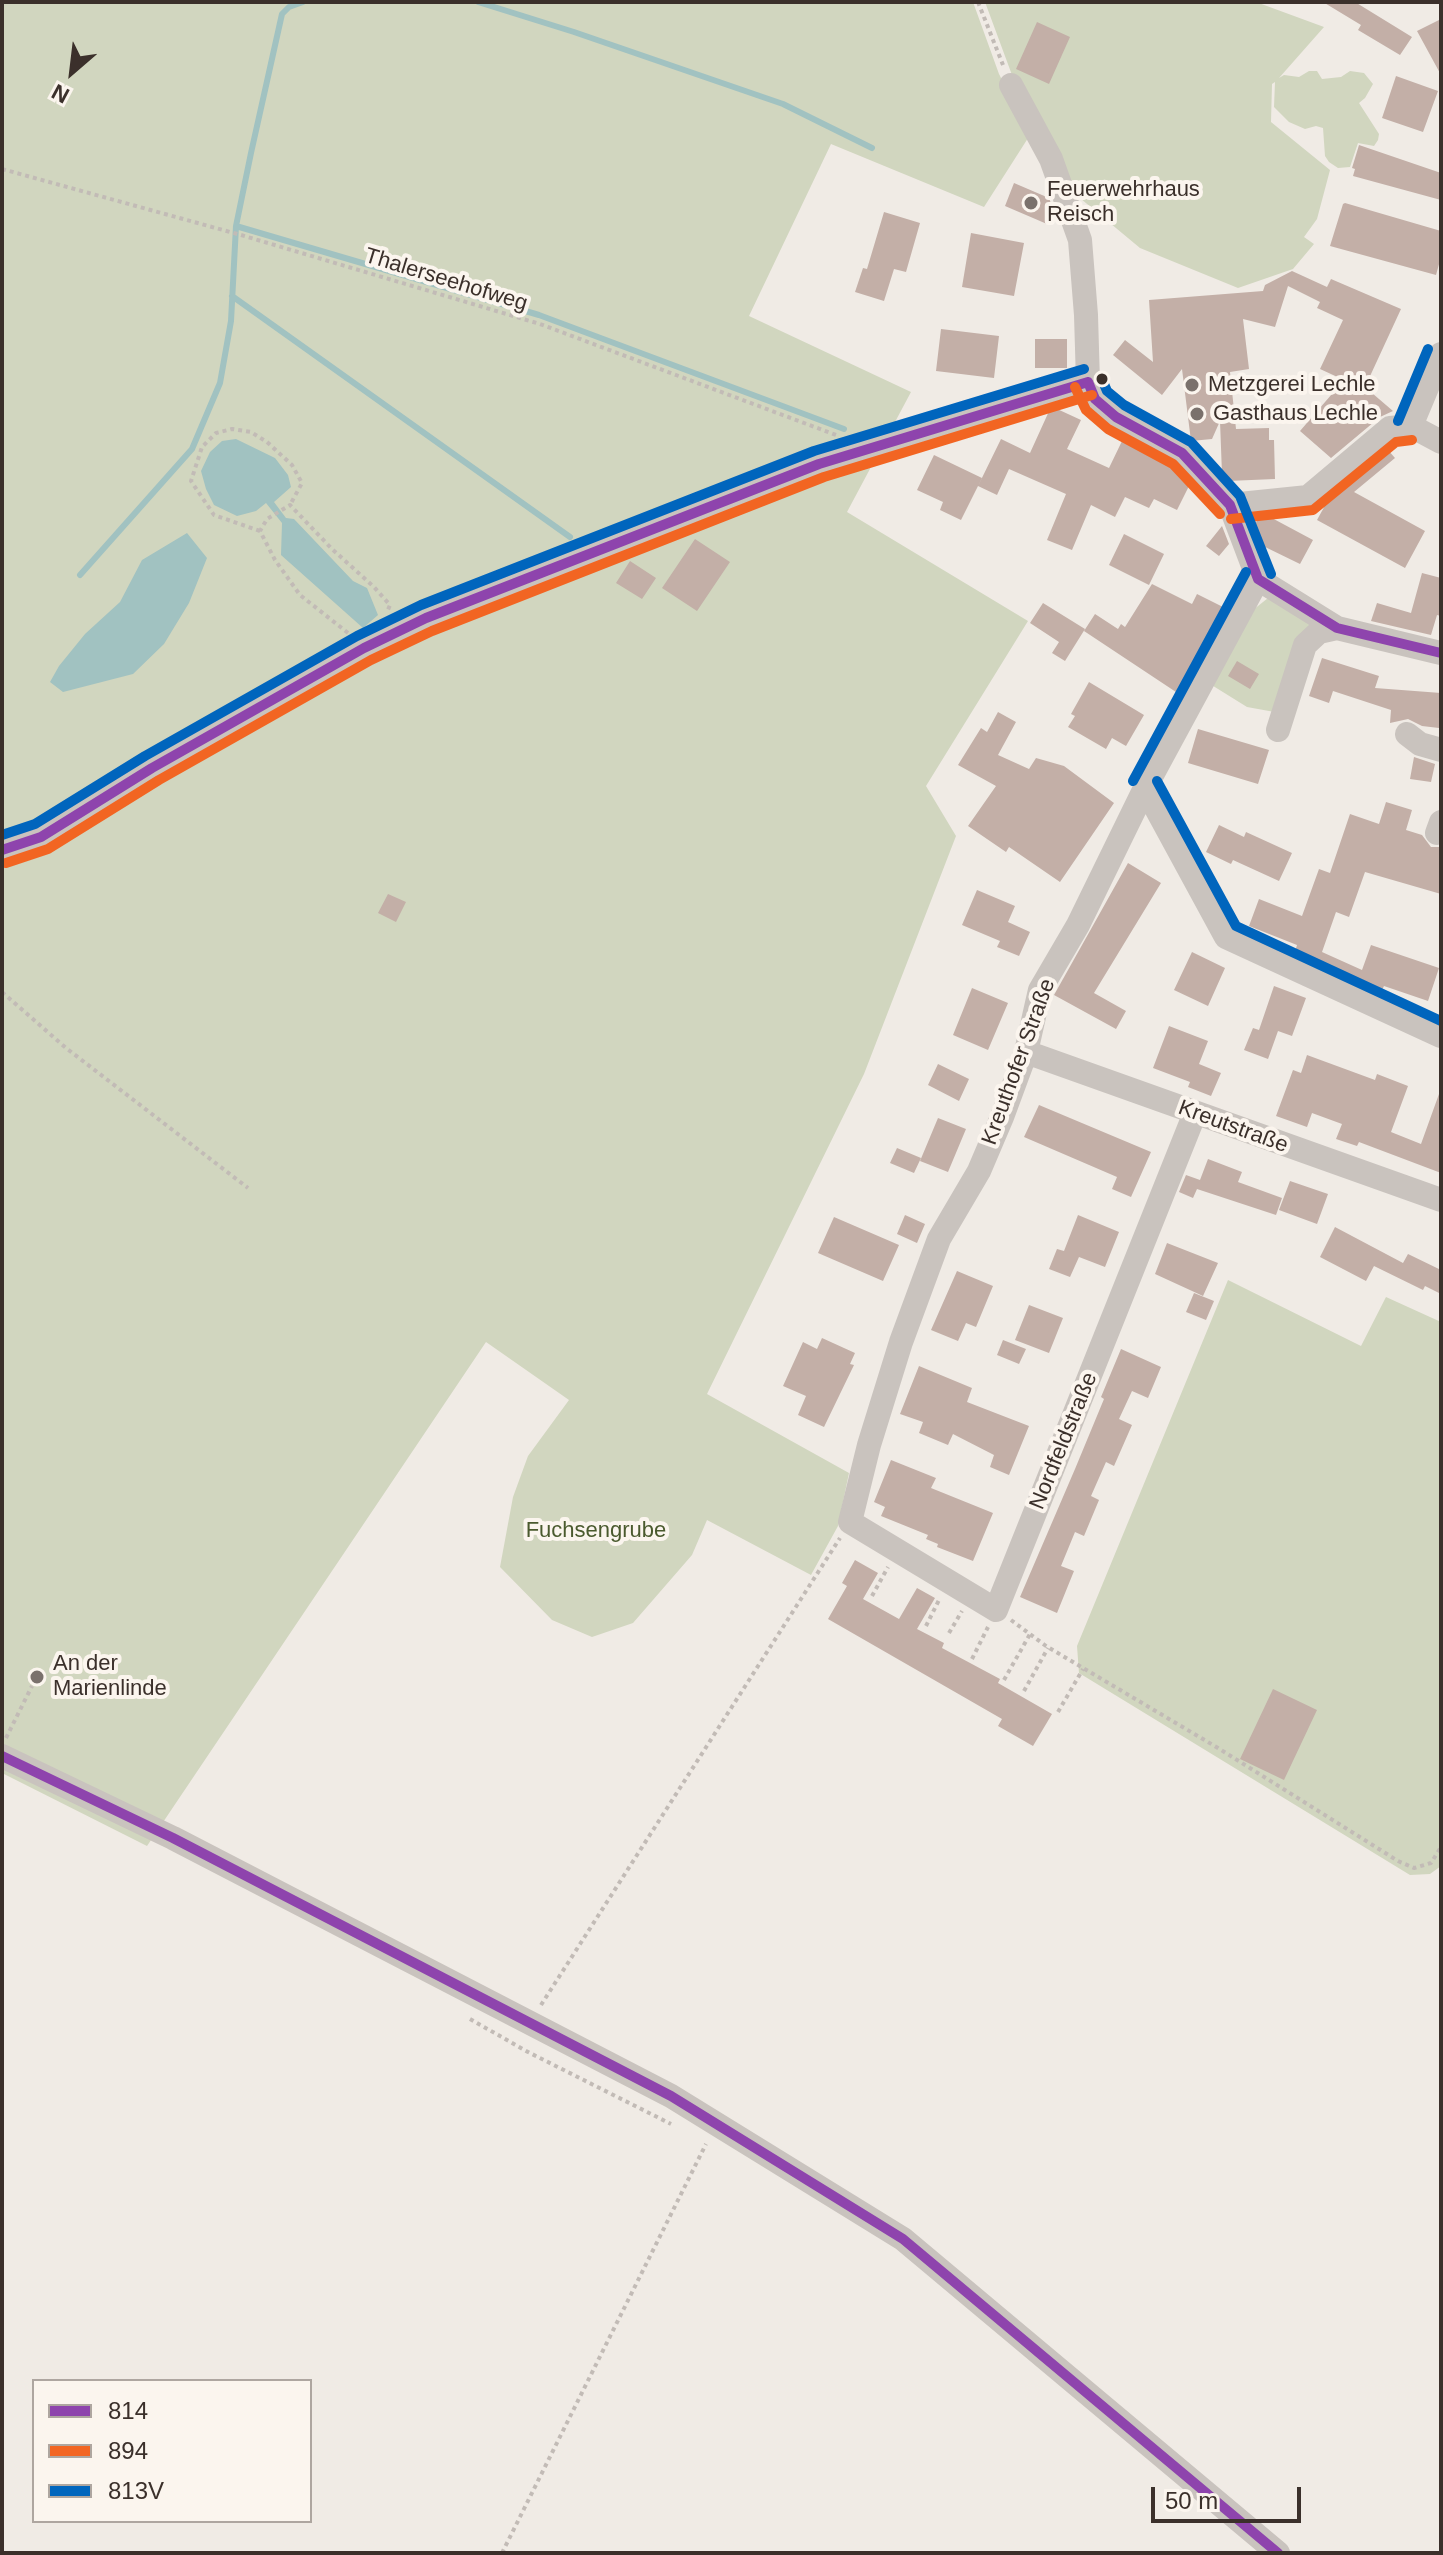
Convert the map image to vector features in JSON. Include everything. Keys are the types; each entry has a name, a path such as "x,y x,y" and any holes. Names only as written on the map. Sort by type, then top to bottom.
{"street":[{"path":"1011,85 1051,159 1080,240 1088,382 1095,399 1116,417 1182,453 1230,505 1258,579 1337,628 1441,653"},
{"path":"1411,426 1441,354"},
{"path":"2,850 41,837 152,768 364,648 426,618 819,464 1088,382"},
{"path":"1230,505 1308,497 1390,428 1411,426 1441,442"},
{"name":"Kreuthofer Straße","path":"850,1522 901,1342 939,1239 979,1171 1026,1052 1040,990 1078,925 1145,788 1258,579"},
{"path":"1278,730 1305,645 1319,632 1337,628"},
{"path":"1407,734 1420,744 1441,750"},
{"path":"1145,788 1226,937 1441,1036"},
{"name":"Kreutstraße","path":"1026,1052 1441,1200"},
{"name":"Nordfeldstraße","path":"996,1610 1195,1113"},
{"path":"850,1522 996,1610"},
{"path":"2,1756 187,1846 671,2096 903,2239 1278,2553"}],"path":[{"path":"978,2 1011,85"},
{"name":"Thalerseehofweg","path":"2,169 241,235 540,324 872,448"},
{"path":"260,531 267,519 290,505 302,483 292,465 251,432 232,429 216,433 202,447 191,481 214,515 260,531 275,560 300,595 338,623 364,648"},
{"path":"290,505 390,605 385,620 390,635"},
{"path":"2,992 66,1048 248,1188"},
{"path":"529,2024 850,1522"},
{"path":"872,1596 897,1550"},
{"path":"926,1626 949,1581"},
{"path":"972,1659 996,1610 1083,1669 1218,1748 1398,1861 1414,1868 1431,1863 1441,1847"},
{"path":"1004,1680 1030,1634"},
{"path":"1024,1691 1049,1647"},
{"path":"1058,1712 1083,1669"},
{"path":"2,1744 32,1686"},
{"path":"459,2013 528,2052 680,2128"},
{"path":"502,2553 718,2125"}],"green space":[{"name":"Fuchsengrube","path":"2,2 973,2 999,74 1030,135 984,207 831,144 749,316 911,392 847,512 1028,621 926,786 956,836 864,1074 707,1394 849,1473 838,1526 811,1575 707,1520 692,1555 633,1623 592,1637 552,1620 500,1567 513,1497 528,1456 569,1400 486,1342 147,1846 2,1773"},
{"path":"985,2 1256,2 1324,27 1279,78 1284,75 1299,77 1309,71 1317,71 1322,79 1341,77 1350,71 1364,73 1373,84 1359,103 1379,134 1378,140 1374,146 1358,143 1350,167 1338,168 1325,156 1323,128 1305,129 1289,122 1274,107 1275,82 1272,84 1271,122 1330,170 1317,219 1304,237 1314,244 1293,269 1238,288 1140,248 1057,179 1012,75"},
{"path":"1273,594 1317,623 1310,658 1291,715 1247,707 1210,684 1248,614"},
{"path":"1228,1280 1361,1346 1386,1297 1441,1322 1441,1866 1430,1874 1410,1875 1079,1673 1077,1646"}],"water":[{"path":"236,439 275,458 288,475 291,487 274,502 286,518 294,519 353,581 367,588 378,615 363,628 281,555 282,523 266,503 256,511 237,516 214,505 201,471 210,452 222,441"},
{"path":"187,533 207,558 189,603 164,644 133,674 63,692 50,682 85,634 120,602 142,560"}],"building":[{"path":"1323,2 1355,2 1412,37 1400,55 1358,30 1361,25"},
{"path":"1441,19 1441,75 1417,31"},
{"path":"1037,22 1070,37 1049,84 1016,69"},
{"path":"1396,76 1438,91 1423,132 1382,118"},
{"path":"1359,145 1441,173 1441,200 1353,176 1355,169 1352,168"},
{"name":"Feuerwehrhaus Reisch","path":"1014,183 1049,198 1053,209 1047,224 1005,206"},
{"path":"1345,203 1441,231 1441,257 1436,275 1330,246"},
{"path":"884,212 920,223 906,272 894,269 884,301 855,292 863,268 867,269"},
{"path":"971,233 1024,243 1014,296 962,287"},
{"path":"1292,271 1327,287 1331,279 1401,309 1365,387 1393,411 1380,417 1331,458 1300,431 1344,380 1320,369 1343,320 1317,308 1320,302 1288,286 1275,327 1243,319 1249,369 1230,372 1236,429 1269,428 1269,440 1274,440 1275,479 1228,481 1222,474 1220,421 1212,439 1191,441 1182,369 1162,395 1113,355 1125,340 1153,362 1149,300 1263,291 1265,285"},
{"path":"941,329 999,336 994,378 936,371"},
{"path":"1035,339 1067,339 1067,368 1035,368"},
{"path":"1055,408 1081,420 1067,449 1109,468 1123,439 1173,465 1190,484 1177,510 1154,499 1149,508 1125,497 1115,517 1091,505 1072,550 1047,540 1066,494 1009,469 997,495 978,486 1001,439 1030,453 1050,409"},
{"path":"1388,450 1395,458 1354,492 1425,531 1405,568 1317,520 1328,500"},
{"path":"934,455 982,478 961,520 940,510 943,502 917,490"},
{"path":"1260,517 1270,517 1313,540 1300,564 1261,545 1254,525"},
{"path":"1222,526 1229,544 1219,556 1206,546"},
{"path":"1124,534 1164,554 1149,585 1109,565"},
{"path":"695,539 730,562 697,611 662,588"},
{"path":"630,561 656,578 642,599 616,583"},
{"path":"1422,573 1441,578 1441,616 1437,615 1431,635 1371,621 1377,603 1411,613"},
{"path":"1152,584 1192,604 1197,594 1225,608 1179,694 1084,631 1095,614 1118,629 1121,624 1125,627"},
{"path":"1043,603 1085,629 1065,661 1052,653 1059,642 1030,623"},
{"path":"1322,658 1379,676 1375,688 1441,693 1439,728 1422,726 1408,719 1390,723 1391,710 1333,691 1329,703 1309,696"},
{"path":"1237,661 1259,674 1250,689 1228,676"},
{"path":"1089,682 1144,715 1126,746 1112,738 1106,749 1068,727 1075,716 1071,714"},
{"path":"998,712 1016,722 998,755 1029,769 1036,758 1064,766 1114,803 1060,882 1009,847 1006,852 968,826 996,786 958,765 981,728 987,732"},
{"path":"1198,729 1269,750 1258,784 1188,763"},
{"path":"1414,757 1435,764 1431,782 1410,779"},
{"path":"1386,802 1412,810 1406,830 1422,835 1431,847 1441,847 1441,894 1365,872 1349,917 1336,912 1322,952 1362,970 1371,945 1439,968 1428,1001 1384,986 1381,992 1295,952 1297,945 1249,926 1259,899 1302,916 1319,869 1330,873 1350,814 1379,824"},
{"path":"1219,825 1244,837 1246,832 1292,853 1279,881 1233,860 1231,864 1206,852"},
{"path":"1128,863 1161,883 1094,993 1126,1011 1116,1029 1054,995"},
{"path":"977,890 1015,906 1008,922 1030,932 1019,956 997,947 1000,941 962,925"},
{"path":"388,894 406,902 396,922 378,913"},
{"path":"1192,952 1225,968 1208,1006 1174,990"},
{"path":"1274,986 1306,998 1292,1036 1278,1031 1268,1059 1244,1050 1253,1028 1259,1030"},
{"path":"972,988 1008,1003 988,1050 953,1035"},
{"path":"1169,1026 1208,1041 1199,1064 1221,1073 1211,1096 1188,1087 1190,1082 1153,1068"},
{"path":"1307,1055 1375,1080 1377,1074 1408,1086 1391,1132 1421,1144 1441,1094 1441,1173 1359,1142 1357,1146 1336,1139 1342,1124 1312,1113 1307,1127 1276,1116 1293,1070 1301,1073"},
{"path":"938,1064 969,1079 959,1101 928,1085"},
{"path":"1039,1105 1151,1152 1131,1197 1112,1189 1117,1177 1024,1137"},
{"path":"938,1118 966,1129 948,1172 920,1161"},
{"path":"897,1148 921,1158 914,1173 890,1163"},
{"path":"1208,1159 1242,1172 1238,1182 1282,1198 1276,1215 1197,1189 1193,1198 1179,1192 1186,1175 1200,1180"},
{"path":"1290,1181 1328,1194 1317,1224 1279,1210"},
{"path":"905,1215 925,1224 917,1243 897,1234"},
{"path":"1078,1215 1119,1232 1105,1267 1079,1257 1070,1277 1049,1269 1057,1249 1064,1251"},
{"path":"834,1217 899,1245 883,1281 818,1253"},
{"path":"1335,1227 1403,1263 1408,1254 1441,1270 1441,1294 1425,1286 1423,1290 1374,1266 1366,1281 1320,1257"},
{"path":"1167,1243 1218,1263 1203,1296 1155,1274"},
{"path":"957,1271 993,1286 976,1327 966,1323 958,1341 931,1330"},
{"path":"1194,1293 1214,1301 1206,1320 1186,1312"},
{"path":"1029,1305 1063,1318 1049,1353 1015,1340"},
{"path":"822,1338 855,1353 850,1364 854,1365 824,1427 798,1415 806,1396 783,1386 803,1342 817,1349"},
{"path":"1003,1340 1026,1349 1019,1364 997,1355"},
{"path":"1121,1349 1161,1367 1148,1398 1132,1391 1119,1419 1132,1425 1114,1466 1106,1462 1091,1496 1099,1500 1084,1536 1075,1532 1061,1566 1074,1571 1057,1613 1020,1597 1104,1399 1101,1397"},
{"path":"919,1366 972,1388 967,1402 1029,1426 1009,1475 990,1467 994,1455 953,1434 948,1445 919,1433 923,1422 900,1414"},
{"path":"891,1460 936,1478 931,1488 993,1513 973,1561 937,1547 938,1544 926,1539 928,1535 881,1516 885,1507 874,1502"},
{"path":"855,1560 878,1573 863,1599 899,1619 917,1588 935,1598 917,1629 944,1643 942,1648 1000,1679 998,1683 1052,1714 1033,1746 998,1726 1002,1719 828,1619 847,1586 842,1583"},
{"path":"1273,1689 1317,1710 1284,1780 1240,1759"}],"waterway":[{"path":"80,575 192,449 220,383 231,321 236,226 251,153 282,14 289,7 303,2"},
{"path":"478,2 783,104 872,148"},
{"path":"236,226 539,315 844,429"},
{"path":"232,296 570,537"}],"transit line":[{"name":"813V","path":"1398,421 1428,349"},
{"name":"813V","path":"2,835 35,824 145,756 357,636 421,605 814,451 1084,369"},
{"name":"813V","path":"1101,377 1107,391 1124,405 1191,442 1240,496 1271,574"},
{"name":"814","path":"1088,382 1095,399 1116,417 1182,453 1230,505 1258,579 1337,628 1441,653"},
{"name":"814","path":"2,850 41,837 152,768 364,648 426,618 819,464 1088,382"},
{"name":"894","path":"1075,387 1086,410 1108,429 1173,464 1220,514"},
{"name":"894","path":"6,863 48,849 159,780 371,660 432,631 824,477 1092,395"},
{"name":"894","path":"1231,519 1313,510 1396,442 1412,440"},
{"name":"813V","path":"1133,781 1246,572"},
{"name":"813V","path":"1157,781 1236,926 1441,1021"},
{"name":"814","path":"2,1756 173,1838 671,2096 903,2239 1278,2553"}],"place":[{"name":"Feuerwehrhaus Reisch","path":"1031,203"},
{"name":"Metzgerei Lechle","path":"1192,385"},
{"name":"Gasthaus Lechle","path":"1197,414"},
{"name":"An der Marienlinde","path":"37,1677"}]}
